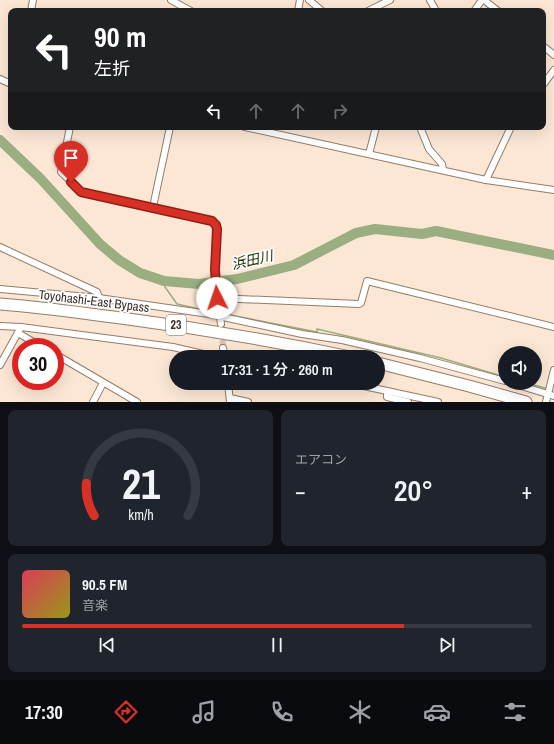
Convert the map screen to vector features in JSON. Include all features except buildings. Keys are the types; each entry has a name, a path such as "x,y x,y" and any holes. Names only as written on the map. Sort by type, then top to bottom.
{"highway":[{"name":"Toyohashi-East Bypass","path":"0,304 68,311 182,326 317,350"},
{"path":"385,365 526,402"}],"street":[{"path":"172,0 186,8"},
{"path":"309,0 318,8"},
{"path":"374,8 390,0"},
{"path":"476,8 483,0 494,8"},
{"path":"546,48 554,55"},
{"path":"546,81 554,70"},
{"path":"69,130 61,172 81,192 212,221 216,225 215,270 221,324"},
{"path":"153,207 169,130"},
{"path":"270,130 486,180 554,190"},
{"path":"369,154 375,130"},
{"path":"421,130 429,149 442,164 443,170"},
{"path":"486,180 510,130"},
{"path":"0,247 96,292 99,298"},
{"path":"217,295 359,304 361,303 367,281 554,326"},
{"path":"0,289 99,298 220,317 302,334 342,340 420,358 498,379"},
{"path":"0,326 20,330 173,347 186,350"},
{"path":"20,330 30,338"},
{"path":"0,365 20,330"},
{"path":"64,359 137,402"},
{"path":"546,402 551,395 554,370"},
{"path":"93,402 103,382"},
{"path":"229,390 230,400 248,402"},
{"path":"368,390 387,397 408,402"},
{"path":"534,390 551,395"},
{"path":"387,397 438,402"}],"waterway":[{"name":"浜田川","path":"0,140 40,178 100,244 119,260 140,273 164,281 199,284 237,279 294,265 356,233 375,229 422,234 436,231 554,255"},
{"path":"164,281 165,287 177,304 213,312"},
{"path":"225,314 317,332 317,329 441,358 498,375"}],"tunnel":[{"path":"222,331 223,348"}],"route":[{"path":"71,182 81,192 212,221 216,225 217,229 215,270 217,298"}]}
